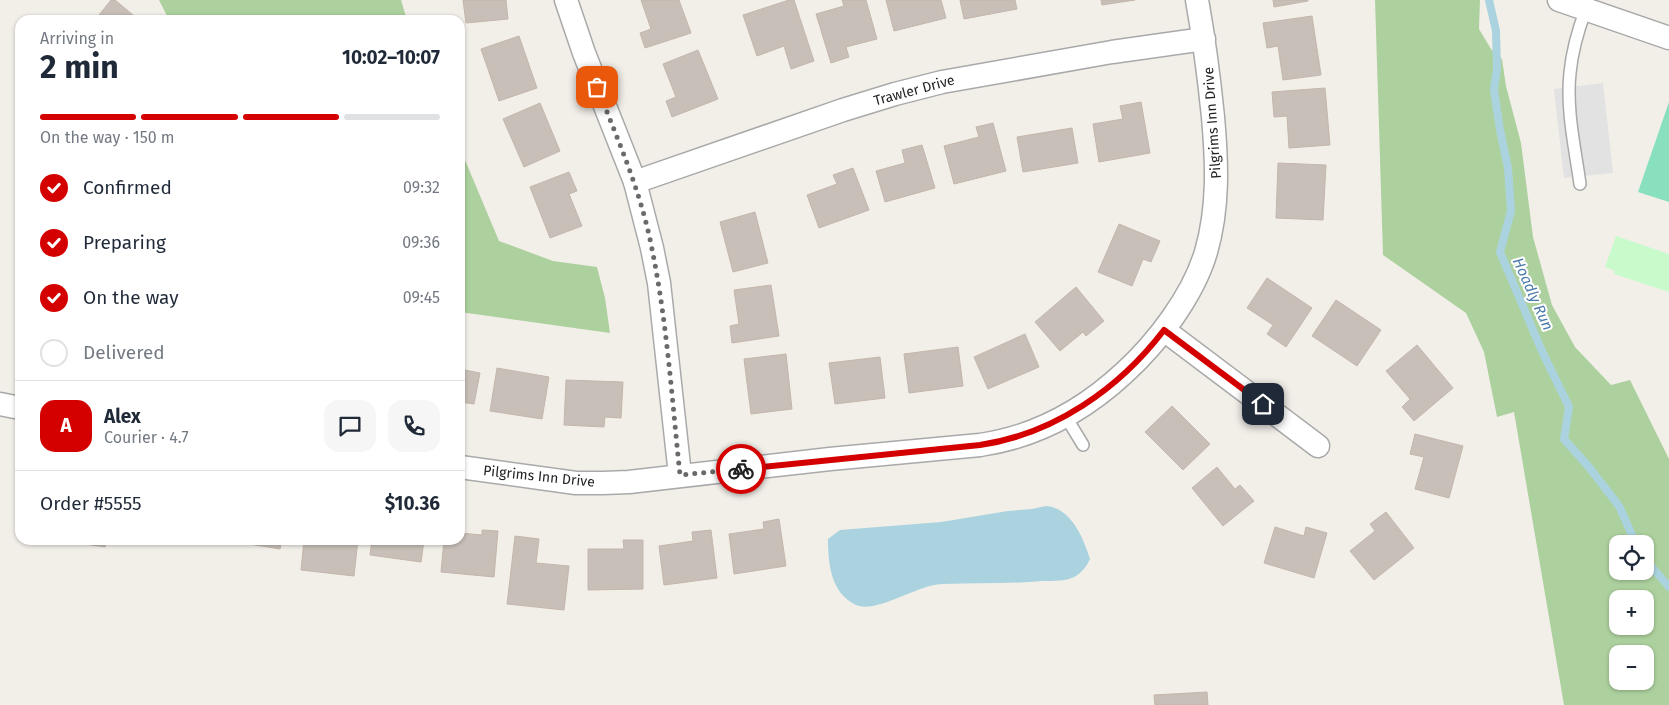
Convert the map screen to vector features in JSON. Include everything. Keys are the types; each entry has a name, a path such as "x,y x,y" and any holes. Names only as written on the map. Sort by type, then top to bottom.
{"street":[{"path":"566,0 584,52 635,182 652,248 659,283 680,475"},
{"name":"Pilgrims Inn Drive","path":"465,468 576,483 629,482 680,475 1004,442 1066,417 1115,382 1148,350 1164,330 1189,291 1206,254 1214,216 1218,176 1208,69 1197,0"},
{"path":"1559,0 1669,38"},
{"name":"Trawler Drive","path":"635,182 852,108 895,94 942,82 1064,60 1204,39"},
{"path":"1164,330 1318,446"},
{"path":"0,404 15,407"}],"lane":[{"path":"1580,184 1569,89 1574,46 1586,9"},
{"path":"1066,417 1083,445"}],"green space":[{"path":"159,0 401,0 406,15 166,15"},
{"path":"1375,0 1480,0 1479,29 1491,49 1502,59 1506,86 1521,143 1533,237 1552,305 1575,347 1611,385 1630,380 1669,459 1669,705 1564,705 1514,412 1497,417 1484,352 1466,313 1383,255"},
{"path":"1669,102 1669,202 1638,192"},
{"path":"465,160 499,241 553,261 597,267 605,298 610,333 465,313"},
{"path":"1616,236 1669,254 1669,292 1614,274 1615,271 1605,267"}],"shaded area":[{"path":"1603,83 1613,173 1564,178 1554,89"}],"water":[{"path":"1046,506 1062,512 1075,525 1090,559 1082,571 1069,579 1017,583 933,585 875,606 865,607 856,605 841,593 830,568 828,539 840,530 941,522"}],"building":[{"path":"111,0 115,0 133,15 99,15"},
{"path":"463,0 506,0 508,19 466,23"},
{"path":"641,0 679,0 691,33 645,48 640,33 651,29"},
{"path":"794,0 814,61 791,69 784,46 757,56 743,15"},
{"path":"842,0 866,0 877,39 846,47 849,57 831,63 816,14 844,6"},
{"path":"886,0 941,0 946,18 894,31"},
{"path":"960,0 1015,0 1017,9 964,19"},
{"path":"1101,0 1135,0 1102,5"},
{"path":"1273,0 1308,0 1308,1 1274,7"},
{"path":"1312,16 1321,75 1283,80 1278,46 1267,48 1263,23"},
{"path":"519,36 537,88 499,101 481,49"},
{"path":"698,50 718,99 672,117 666,101 676,97 663,64"},
{"path":"1325,88 1330,145 1289,148 1287,116 1274,117 1272,92"},
{"path":"1141,102 1150,153 1099,162 1093,124 1123,119 1120,106"},
{"path":"540,103 560,151 524,167 503,119"},
{"path":"993,123 1006,171 954,184 944,146 979,137 976,127"},
{"path":"1072,128 1078,163 1023,172 1017,137"},
{"path":"922,145 935,188 885,202 876,171 905,163 902,150"},
{"path":"1278,163 1326,165 1323,220 1276,218"},
{"path":"853,168 869,210 819,228 807,195 837,184 833,175"},
{"path":"569,172 577,191 569,194 582,226 550,238 530,187"},
{"path":"755,212 768,263 733,272 720,222"},
{"path":"1119,224 1160,241 1151,262 1143,259 1132,286 1098,272"},
{"path":"1267,278 1312,308 1286,347 1267,334 1273,325 1247,308"},
{"path":"771,285 779,336 732,343 730,326 739,324 734,290"},
{"path":"1076,287 1104,321 1086,336 1083,332 1060,351 1035,322"},
{"path":"1336,300 1381,330 1357,366 1312,336"},
{"path":"1025,334 1039,367 988,389 974,357"},
{"path":"1417,345 1453,388 1414,421 1402,407 1410,399 1386,371"},
{"path":"958,347 963,386 909,393 904,354"},
{"path":"786,354 792,409 751,414 744,359"},
{"path":"880,357 885,398 835,404 829,363"},
{"path":"497,368 549,377 542,419 490,411"},
{"path":"465,370 480,373 474,404 465,403"},
{"path":"566,380 623,382 621,418 605,417 604,427 564,425"},
{"path":"1172,406 1210,444 1183,470 1145,432"},
{"path":"1415,434 1463,446 1449,498 1415,489 1424,457 1410,454"},
{"path":"1217,467 1235,489 1240,485 1254,501 1223,526 1192,488"},
{"path":"1386,512 1414,548 1374,580 1350,551 1375,531 1370,524"},
{"path":"779,519 786,566 734,574 729,534 764,529 763,522"},
{"path":"1275,527 1304,536 1306,527 1327,533 1314,578 1264,563"},
{"path":"482,530 498,531 494,577 441,572 444,545 465,545 465,533 482,535"},
{"path":"711,530 717,578 664,585 659,546 693,541 692,532"},
{"path":"515,536 539,539 536,563 569,566 564,610 507,604"},
{"path":"623,540 643,540 643,589 588,590 588,549 624,549"},
{"path":"256,545 281,545 280,549"},
{"path":"304,545 357,545 354,576 301,570"},
{"path":"371,545 423,545 421,562 370,555"},
{"path":"1207,692 1208,705 1155,705 1154,695"}],"waterway":[{"name":"Hoadly Run","path":"1489,0 1496,31 1497,68 1494,90 1508,168 1511,211 1500,252 1541,349 1569,407 1564,439 1619,506 1632,535"},
{"name":"Hoadly Run","path":"1654,570 1669,587"}],"way so far":[{"path":"597,87 635,182 652,248 659,283 680,475 741,469"}],"route":[{"path":"741,469 1004,442 1066,417 1115,382 1148,350 1164,330 1263,404"}]}
